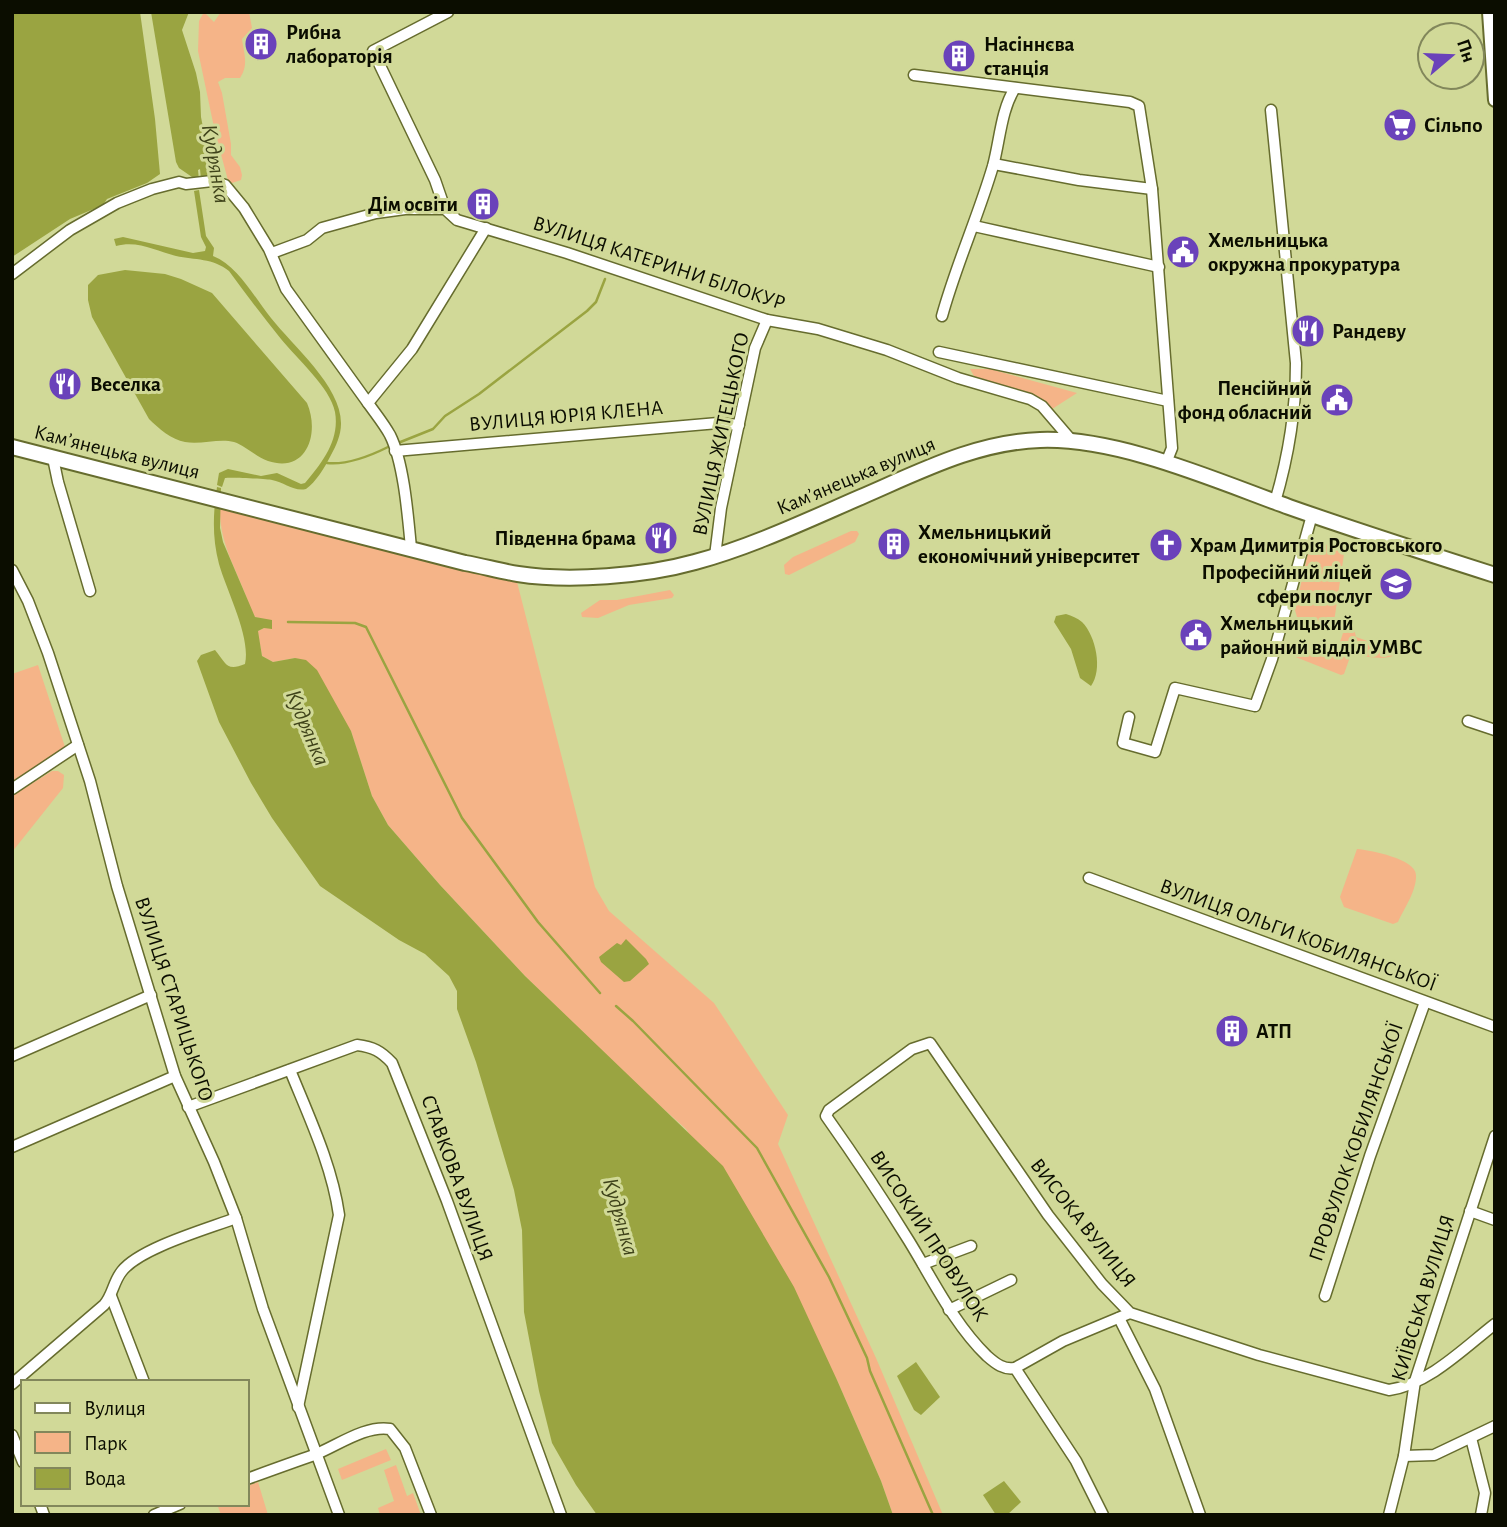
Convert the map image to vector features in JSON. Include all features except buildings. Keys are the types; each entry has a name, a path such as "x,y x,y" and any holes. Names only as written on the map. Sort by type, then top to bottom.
{"main road":[{"path":"1489,12 1495,100"},
{"name":"Камʼянецька вулиця","path":"12,447 517,574 572,576 631,574 715,556 912,474 987,447 1041,440 1072,441 1166,463 1312,515 1495,575"}],"street":[{"path":"445,209 435,180 373,51 448,12"},
{"path":"914,75 1129,102 1139,106 1152,189 1159,267 1172,448 1166,463"},
{"path":"942,316 954,271 974,226 994,164 1008,99 1015,88"},
{"path":"1270,110 1293,326 1296,387 1287,456 1275,502"},
{"path":"994,164 1079,180 1152,189"},
{"path":"12,274 70,230 117,203 179,182 186,184 207,181 225,185 272,253 286,289 390,435 408,514 411,548"},
{"name":"ВУЛИЦЯ КАТЕРИНИ БІЛОКУР","path":"272,253 289,249 322,228 391,210 445,209 457,220 567,253 659,286 767,320 829,332 958,378 1024,397 1042,407 1072,441"},
{"path":"974,226 1159,267"},
{"path":"368,403 412,349 486,228"},
{"name":"ВУЛИЦЯ ЖИТЕЦЬКОГО","path":"715,556 721,508 755,348 767,320"},
{"path":"939,352 1167,401"},
{"name":"ВУЛИЦЯ ЮРІЯ КЛЕНА","path":"395,451 718,423 739,425"},
{"path":"53,458 90,591"},
{"path":"1129,717 1123,743 1154,752 1175,688 1245,705 1255,706 1258,703 1312,515"},
{"name":"ВУЛИЦЯ СТАРИЦЬКОГО","path":"12,570 28,601 48,653 90,781 117,886 175,1076 236,1218 263,1309 339,1515"},
{"path":"1468,721 1495,730"},
{"path":"12,789 78,745"},
{"name":"ВУЛИЦЯ ОЛЬГИ КОБИЛЯНСЬКОЇ","path":"1089,878 1495,1027"},
{"path":"12,1056 151,995"},
{"name":"ПРОВУЛОК КОБИЛЯНСЬКОЇ","path":"1325,1296 1370,1156 1425,1002"},
{"name":"ВИСОКИЙ ПРОВУЛОК","path":"934,1048 930,1043 912,1049 829,1110 826,1116 923,1264 949,1310 986,1355 1006,1369 1015,1368"},
{"name":"СТАВКОВА ВУЛИЦЯ","path":"188,1107 357,1045 370,1046 382,1052 392,1063 447,1201 561,1515"},
{"name":"ВИСОКА ВУЛИЦЯ","path":"934,1048 1048,1215 1102,1284 1130,1313 1259,1355 1388,1390 1415,1381"},
{"path":"290,1070 321,1149 336,1195 339,1215 298,1408"},
{"path":"12,1147 175,1076"},
{"name":"КИЇВСЬКА ВУЛИЦЯ","path":"1389,1515 1404,1456 1415,1381 1495,1136"},
{"path":"1470,1211 1495,1220"},
{"path":"12,1384 111,1296 116,1280 131,1262 236,1218"},
{"path":"923,1264 971,1246"},
{"path":"949,1310 1011,1280"},
{"path":"111,1296 143,1380"},
{"path":"1103,1515 1076,1461 1015,1368 1063,1341 1130,1313"},
{"path":"1119,1318 1155,1389 1200,1515"},
{"path":"1415,1381 1433,1371 1495,1324"},
{"path":"291,1389 298,1390 303,1387"},
{"path":"1404,1456 1434,1455 1495,1426"},
{"path":"248,1479 316,1454 370,1430 390,1429 405,1448 431,1515"},
{"path":"12,1435 21,1457"},
{"path":"1471,1438 1485,1493 1481,1515"},
{"path":"154,1515 175,1506"}],"green space":[{"path":"204,12 214,22 221,12 249,12 252,28 242,39 245,64 240,78 225,78 218,82 231,155 240,167 242,175 241,180 229,184 198,51 199,21"},
{"path":"970,369 990,369 1077,393 1049,411 1002,386 974,376"},
{"path":"220,504 516,578 595,887 609,911 714,1003 788,1115 778,1144 876,1358 943,1515 893,1515 837,1380 686,1129 525,976 388,825 372,796 351,731 295,658 273,662 262,656 258,631 264,628 263,619 255,617 251,610 230,558 222,533"},
{"path":"851,531 857,531 859,534 855,542 789,575 785,574 784,565 793,557"},
{"path":"1314,541 1337,548 1344,554 1334,622 1301,620 1295,610 1310,544"},
{"path":"670,590 674,595 672,598 629,605 598,618 582,617 581,613 600,600 617,600"},
{"path":"1345,627 1354,628 1356,637 1397,651 1398,654 1385,658 1350,657 1344,674 1341,675 1288,654 1286,650 1289,644 1303,645 1315,641 1339,645"},
{"path":"38,665 65,747 12,783 12,674"},
{"path":"52,771 64,775 63,788 12,852 12,796"},
{"path":"1357,849 1391,856 1414,869 1414,887 1398,922 1393,924 1344,907 1340,897"},
{"path":"386,1449 391,1460 342,1480 338,1469"},
{"path":"396,1465 407,1496 413,1493 421,1515 380,1515 378,1508 394,1501 384,1470"},
{"path":"258,1482 268,1515 221,1515 218,1506 248,1506 248,1486"}],"water":[{"path":"12,12 140,12 160,174 147,183 107,199 103,205 70,219 12,257"},
{"path":"151,12 189,12 182,30 200,92 201,117 210,164 209,174 201,179 200,169 198,170 199,180 193,181 176,162"},
{"path":"199,190 206,236 214,248 213,256 238,274 271,318 315,368 334,396 341,424 339,436 329,460 306,489 297,489 272,480 249,478 225,478 222,487 217,485 219,473 228,469 261,476 277,473 301,484 305,483 323,459 335,432 335,412 320,383 281,339 229,271 210,262 139,245 116,246 114,239 123,237 193,253 205,251 194,191"},
{"path":"125,270 165,274 212,293 307,403 311,415 311,438 301,456 292,462 281,463 268,461 234,442 180,441 149,419 92,317 88,300 88,285 98,275"},
{"name":"Кудрянка","path":"217,487 221,488 220,528 223,542 255,617 272,620 272,629 264,628 258,631 262,656 273,662 295,658 306,660 317,670 351,731 372,796 388,825 525,976 723,1166 794,1287 881,1481 893,1515 597,1515 576,1485 552,1443 539,1391 524,1312 522,1230 514,1190 476,1062 457,1009 457,991 449,976 425,954 399,940 320,886 251,783 219,722 197,661 201,655 215,650 230,667 245,664 242,628 215,545"},
{"path":"1066,614 1082,622 1094,644 1097,671 1091,686 1080,678 1071,649 1054,622 1056,616"},
{"path":"626,939 649,964 630,981 624,982 601,962 599,957 617,943 621,945"},
{"path":"916,1362 940,1397 921,1415 914,1410 897,1376"},
{"path":"1004,1481 1021,1502 1007,1515 996,1515 983,1495"}],"waterway":[{"path":"398,443 433,429 445,416 479,394 587,311 596,302 605,279"},
{"path":"327,463 358,459 388,447"},
{"path":"288,622 355,623 366,627 462,818 538,922 600,993"},
{"path":"616,1006 757,1148 829,1277 867,1358 870,1371 933,1515"}],"place":[{"name":"Рибна лабораторія","path":"261,44"},
{"name":"Насіннєва станція","path":"959,56"},
{"name":"Сільпо","path":"1400,125"},
{"name":"Дім освіти","path":"483,204"},
{"name":"Хмельницька окружна прокуратура","path":"1183,252"},
{"name":"Рандеву","path":"1308,331"},
{"name":"Веселка","path":"65,384"},
{"name":"Пенсійний фонд обласний","path":"1337,400"},
{"name":"Південна брама","path":"661,538"},
{"name":"Хмельницький економічний університет","path":"894,544"},
{"name":"Храм Димитрія Ростовського","path":"1166,545"},
{"name":"Професійний ліцей сфери послуг","path":"1396,584"},
{"name":"Хмельницький районний відділ УМВС","path":"1196,635"},
{"name":"АТП","path":"1232,1031"}]}
